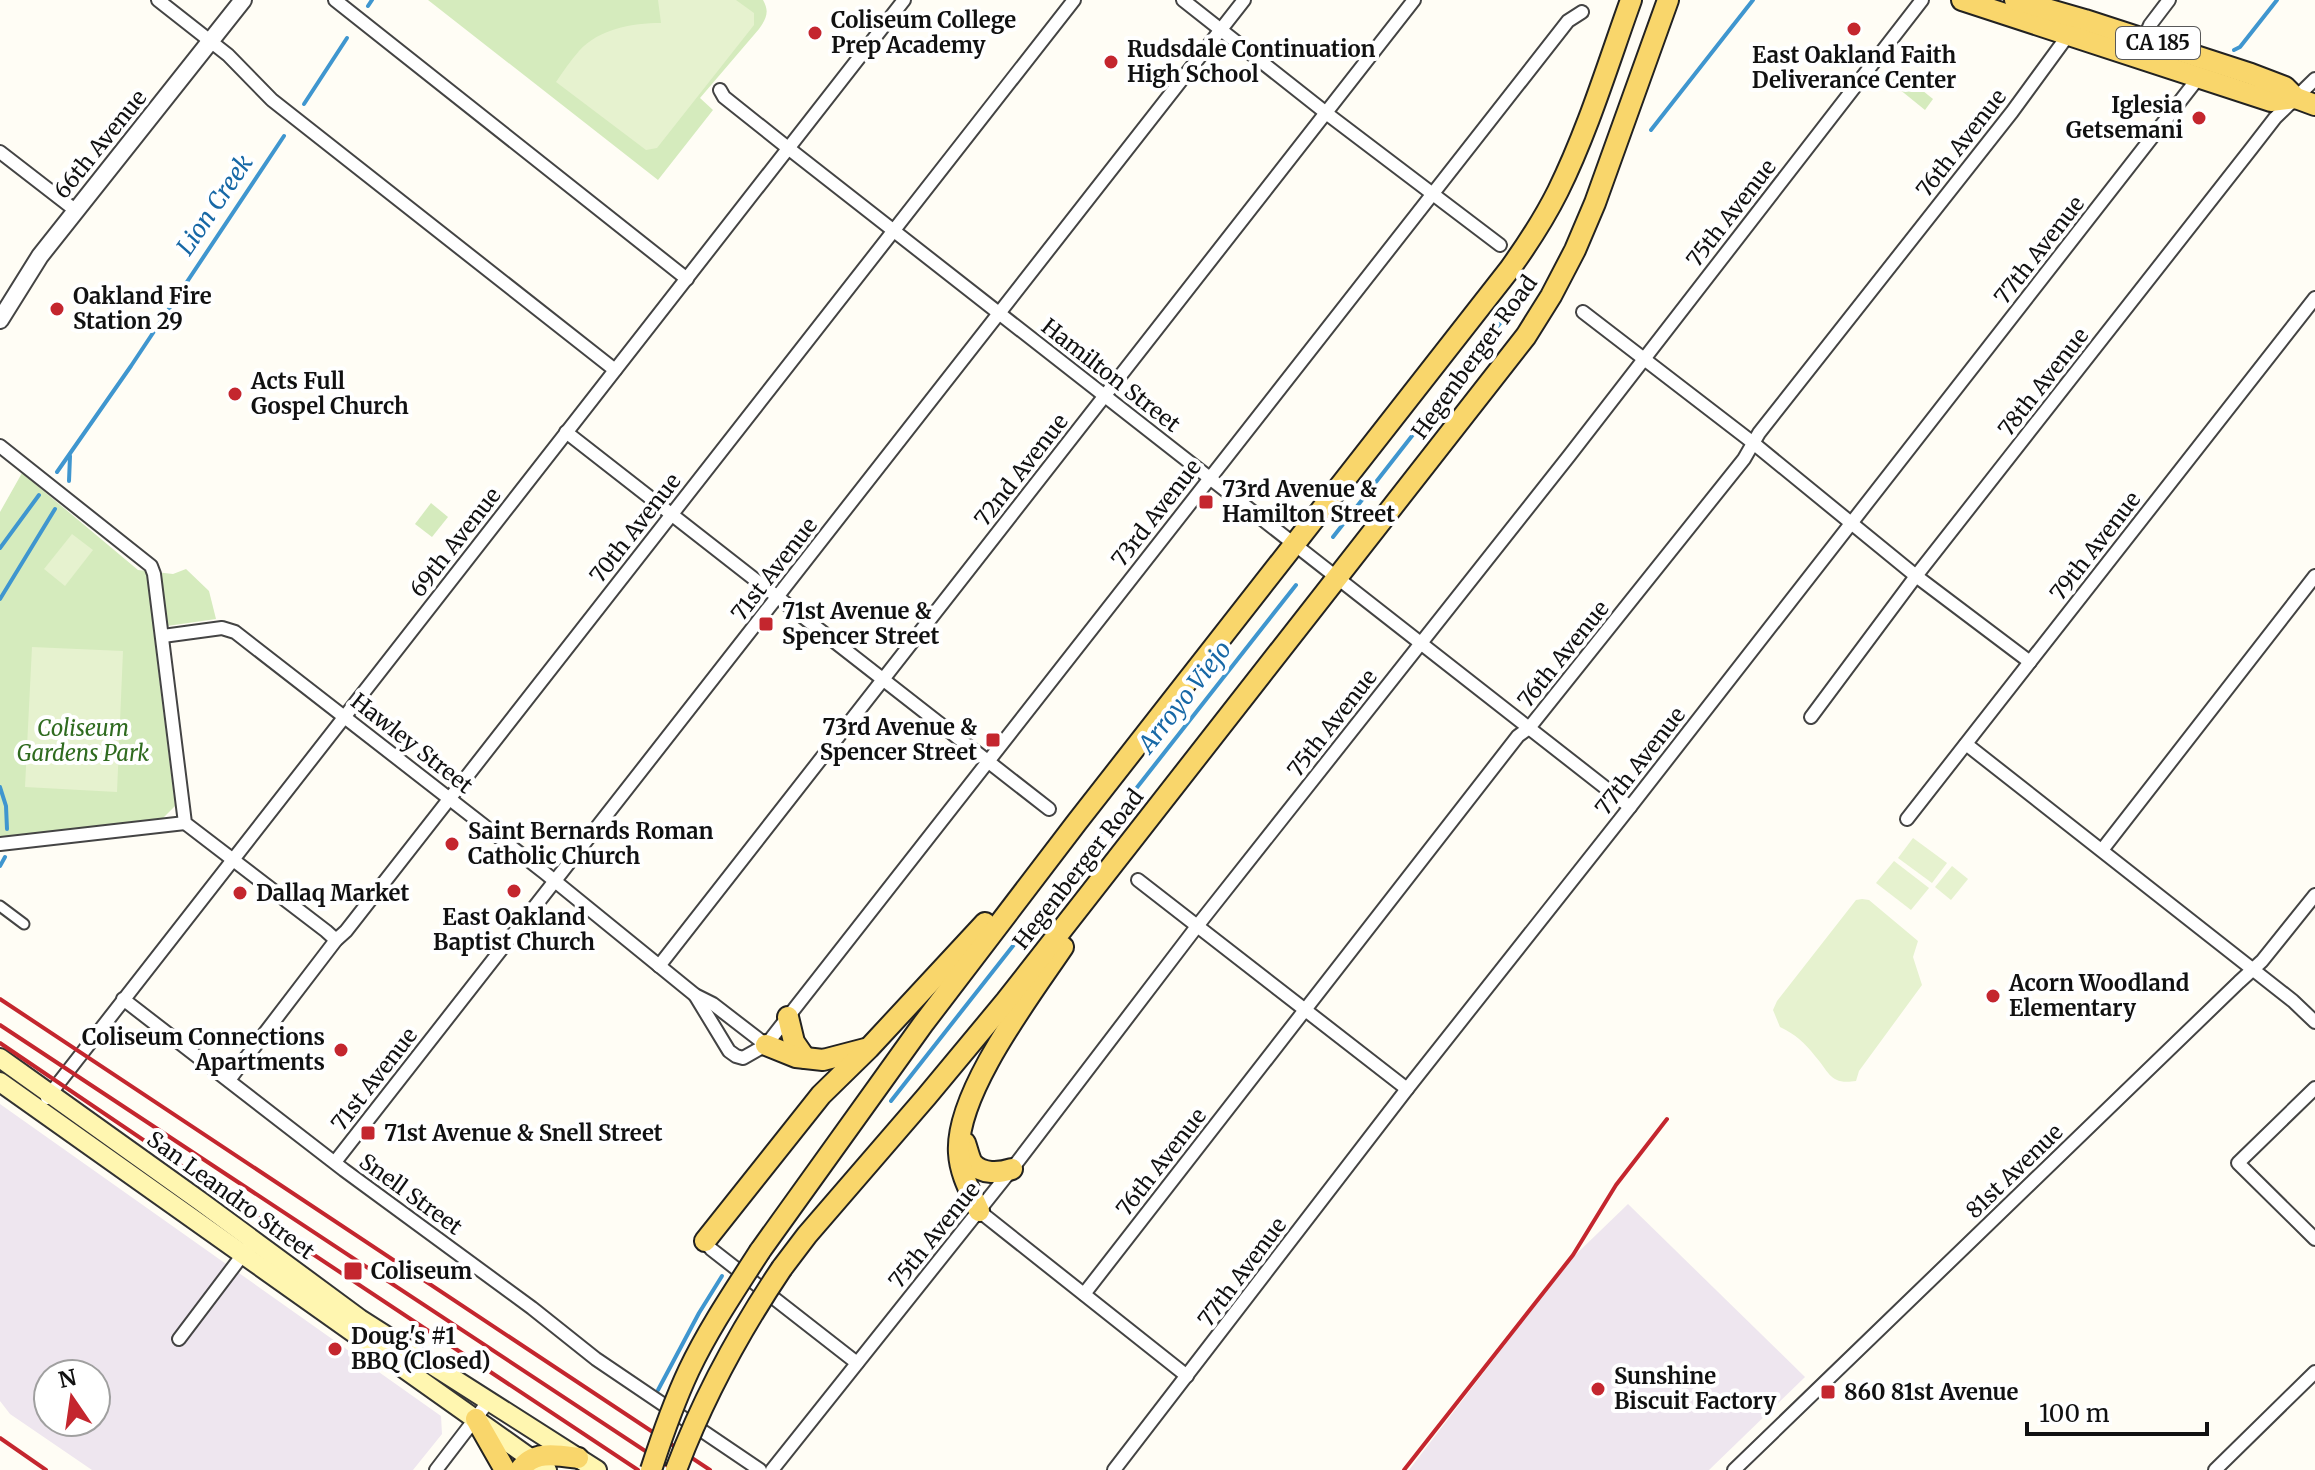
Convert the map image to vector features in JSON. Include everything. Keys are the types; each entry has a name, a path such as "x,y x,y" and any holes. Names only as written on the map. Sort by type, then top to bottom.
{"main road":[{"name":"Hegenberger Road","path":"651,1470 672,1408 690,1368 760,1251 923,1024 1073,827 1509,270 1536,231 1558,192 1577,147 1631,0"},
{"name":"Hegenberger Road","path":"676,1470 733,1344 782,1268 1006,1001 1526,336 1575,250 1595,203 1668,0"},
{"name":"CA 185","path":"1962,0 2271,101 2306,102"},
{"name":"CA 185","path":"2015,0 2054,5 2285,87 2306,102"},
{"path":"705,1241 821,1095 869,1048 1073,827"},
{"path":"979,1211 963,1173 959,1153 966,1108 981,1075 1115,860"},
{"path":"788,1017 794,1042 805,1058"},
{"path":"766,1045 796,1057 823,1060 869,1048"},
{"name":"San Leandro Street","path":"0,1058 248,1248"},
{"name":"San Leandro Street","path":"0,1082 482,1410 597,1470"},
{"path":"960,1132 973,1163 992,1172 1012,1169"},
{"path":"482,1410 505,1470"},
{"name":"San Leandro Street","path":"482,1410 532,1466"},
{"path":"532,1466 545,1456 578,1458"}],"street":[{"path":"158,0 240,66 272,100 615,370"},
{"name":"66th Avenue","path":"0,320 40,256 243,0"},
{"path":"335,0 687,279"},
{"name":"69th Avenue","path":"39,1110 904,0"},
{"name":"70th Avenue","path":"229,1080 1074,0"},
{"path":"1183,0 1500,245"},
{"name":"71st Avenue","path":"335,1162 1244,0"},
{"name":"72nd Avenue","path":"659,966 1414,0"},
{"name":"75th Avenue","path":"772,1470 1012,1169 1198,925 1922,0"},
{"path":"2144,39 2150,25 2169,0"},
{"name":"73rd Avenue","path":"766,1045 1568,21 1582,12"},
{"name":"76th Avenue","path":"1084,1294 1518,736 1529,728 1746,456 1752,442 2012,112 2069,34"},
{"name":"77th Avenue","path":"1114,1470 1407,1089 2199,77"},
{"name":"78th Avenue","path":"1811,717 1916,576 2260,137 2306,102 2315,79"},
{"name":"Hamilton Street","path":"720,90 724,97 788,148 1630,807"},
{"path":"0,152 75,210"},
{"name":"79th Avenue","path":"1907,819 2315,298"},
{"path":"1583,312 1752,442 1916,576 2030,662"},
{"path":"566,432 1049,809"},
{"path":"0,446 151,566 163,636 185,823"},
{"path":"2102,850 2315,576"},
{"name":"Hawley Street","path":"163,636 222,628 235,632 450,798 695,995 713,1004 766,1045 743,1058 736,1056 729,1051 695,995"},
{"path":"1966,744 2293,1001 2315,1022"},
{"path":"0,844 185,823 336,940"},
{"path":"1138,880 1407,1089"},
{"name":"81st Avenue","path":"1734,1470 2239,982 2254,971 2315,895"},
{"path":"0,906 24,924"},
{"name":"Snell Street","path":"123,999 621,1378 760,1470"},
{"path":"2315,1088 2238,1163 2315,1239"},
{"path":"979,1211 1187,1376"},
{"path":"705,1241 711,1249 857,1363"},
{"path":"179,1339 248,1248"},
{"path":"2218,1469 2315,1372"},
{"path":"436,1470 482,1410"},
{"path":"734,1452 742,1470"}],"shaded area":[{"path":"0,1104 441,1416 442,1434 413,1470 92,1470 45,1438 112,1438 112,1358 32,1358 32,1429 10,1414 0,1401"},
{"name":"Sunshine Biscuit Factory","path":"1628,1204 1805,1377 1709,1470 1409,1470 1569,1261"}],"green space":[{"path":"428,0 763,0 767,12 759,29 700,98 713,110 658,180"},
{"path":"658,0 736,0 754,13 754,25 657,148 646,150 556,82 579,51 596,37 628,26 661,23"},
{"path":"1892,66 1933,99 1925,110 1883,76"},
{"name":"Coliseum Gardens Park","path":"22,473 138,570 173,574 186,569 209,591 216,619 153,628 175,806 163,818 0,837 0,512"},
{"path":"431,503 448,517 432,537 415,524"},
{"path":"72,534 93,550 65,586 44,569"},
{"path":"32,647 123,651 117,792 25,787"},
{"path":"1913,838 1947,863 1932,883 1898,858"},
{"path":"1894,861 1929,888 1911,910 1876,883"},
{"path":"1952,866 1968,879 1951,900 1935,887"},
{"path":"1856,900 1869,900 1918,941 1913,957 1922,985 1859,1071 1856,1081 1847,1082 1831,1076 1799,1039 1780,1027 1773,1010"}],"waterway":[{"name":"Lion Creek","path":"368,6 372,0"},
{"name":"Arroyo Viejo","path":"1651,130 1753,0"},
{"name":"Arroyo Viejo","path":"2234,50 2240,47 2277,0"},
{"name":"Lion Creek","path":"304,104 347,38"},
{"name":"Lion Creek","path":"57,472 284,136"},
{"name":"Arroyo Viejo","path":"1333,537 1526,290"},
{"name":"Lion Creek","path":"69,481 70,456"},
{"name":"Lion Creek","path":"0,548 39,495"},
{"name":"Lion Creek","path":"0,599 55,509"},
{"name":"Arroyo Viejo","path":"1102,832 1296,585"},
{"name":"Lion Creek","path":"0,787 6,806 7,829"},
{"name":"Lion Creek","path":"0,866 5,857"},
{"name":"Arroyo Viejo","path":"891,1101 1082,858"},
{"name":"Arroyo Viejo","path":"658,1390 722,1276"}],"railway":[{"path":"0,999 710,1470"},
{"path":"0,1025 674,1470"},
{"path":"0,1043 638,1470"},
{"path":"1404,1470 1573,1255 1616,1185 1667,1119"},
{"path":"0,1438 46,1470"}],"place":[{"name":"East Oakland Faith Deliverance Center","path":"1854,29"},
{"name":"Coliseum College Prep Academy","path":"815,33"},
{"name":"Rudsdale Continuation High School","path":"1111,62"},
{"name":"Iglesia Getsemani","path":"2199,118"},
{"name":"Oakland Fire Station 29","path":"57,309"},
{"name":"Acts Full Gospel Church","path":"235,394"},
{"name":"73rd Avenue & Hamilton Street","path":"1206,502"},
{"name":"71st Avenue & Spencer Street","path":"766,624"},
{"name":"73rd Avenue & Spencer Street","path":"993,740"},
{"name":"Saint Bernards Roman Catholic Church","path":"452,844"},
{"name":"East Oakland Baptist Church","path":"514,891"},
{"name":"Dallaq Market","path":"240,893"},
{"name":"Acorn Woodland Elementary","path":"1993,996"},
{"name":"Coliseum Connections Apartments","path":"341,1050"},
{"name":"71st Avenue & Snell Street","path":"368,1133"},
{"name":"Coliseum","path":"353,1271"},
{"name":"Doug's #1 BBQ (Closed)","path":"335,1349"},
{"name":"Sunshine Biscuit Factory","path":"1598,1389"},
{"name":"860 81st Avenue","path":"1828,1392"}]}
